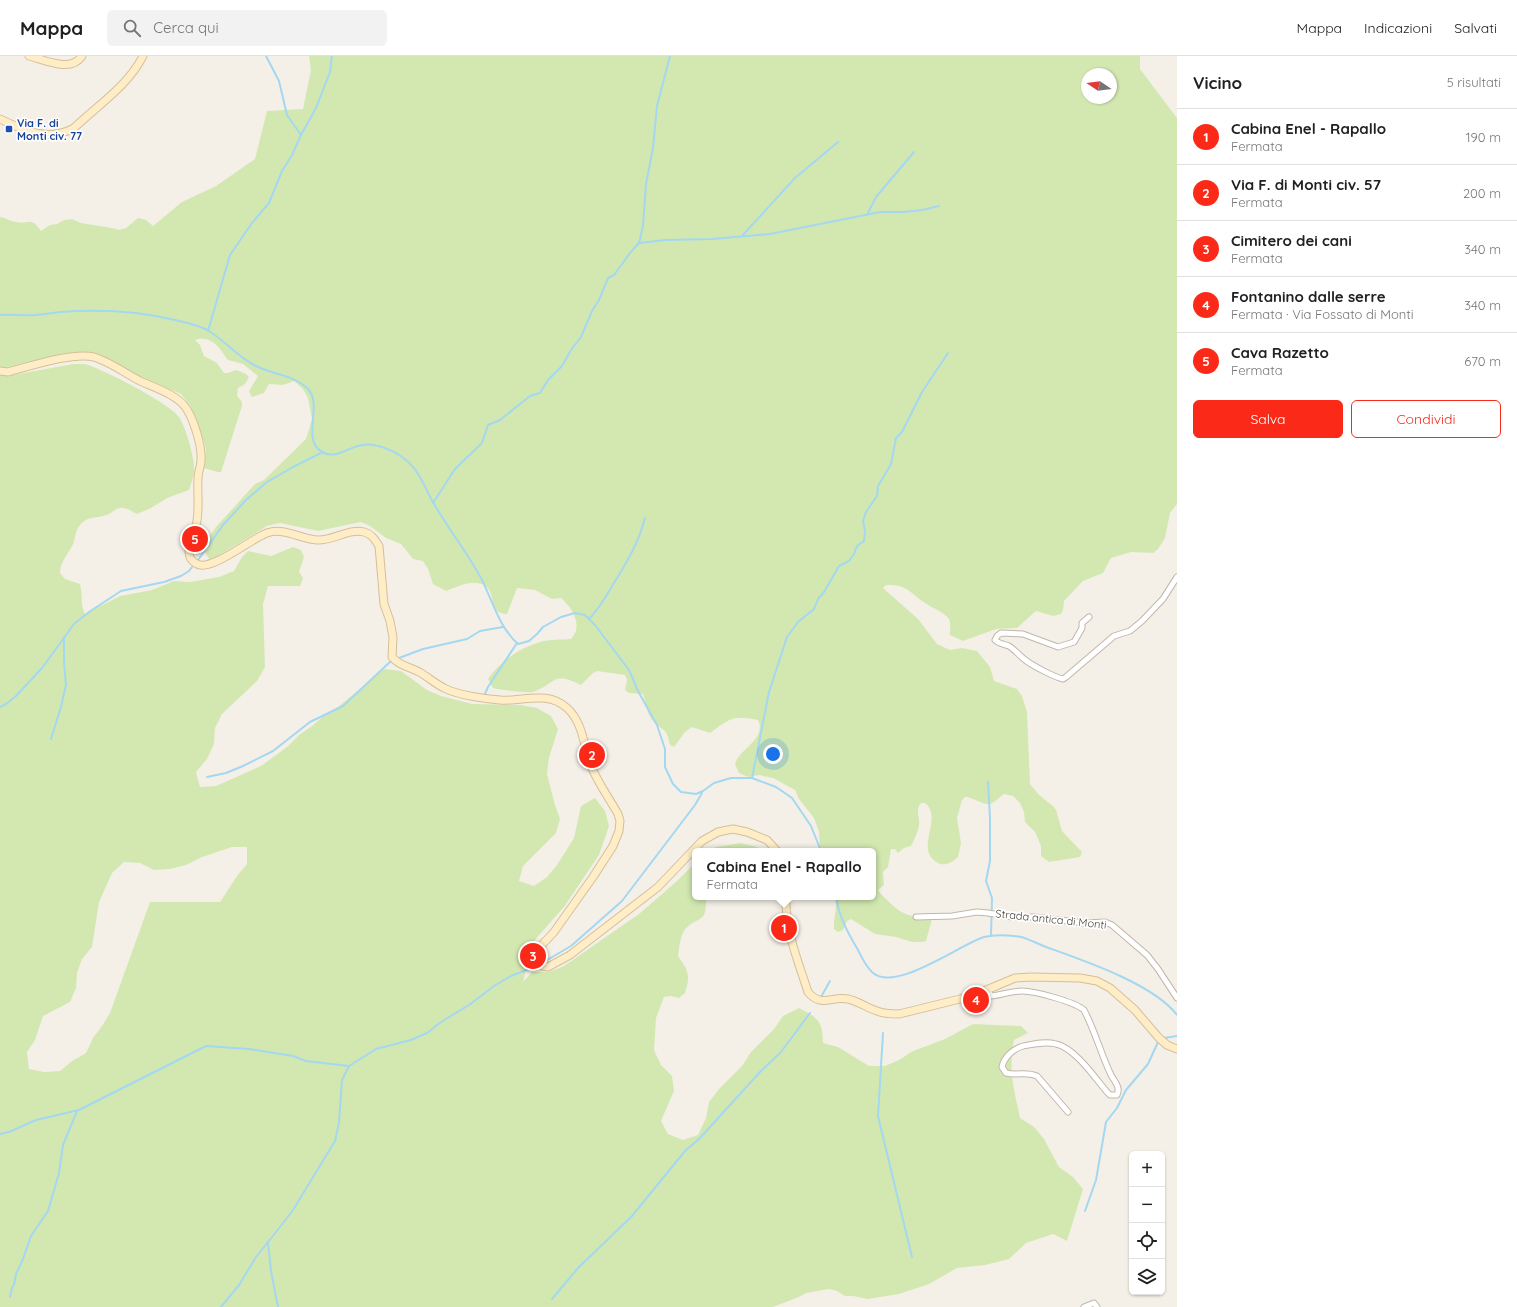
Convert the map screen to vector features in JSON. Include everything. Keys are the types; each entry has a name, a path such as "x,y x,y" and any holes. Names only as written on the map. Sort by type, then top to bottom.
{"street":[{"path":"29,56 59,64 75,63 82,56"},
{"path":"0,119 26,132 40,135 57,134 68,131 74,128 118,89 139,64 143,56"},
{"path":"0,371 8,372 72,356 84,356 102,360 174,397 186,407 194,427 201,452 198,478 198,515 189,551 189,557 197,565 202,566 219,560 267,532 286,532 319,540 358,531 365,532 371,535 379,546 384,604 390,621 393,637 392,657 396,662 420,672 445,689 453,692 510,701 524,698 545,698 556,701 572,713 578,721 591,766 618,814 620,821 619,831 613,846 593,877 554,932 538,949 536,956 538,963 542,966 548,967 570,955 658,887 692,851"},
{"path":"1089,617 1082,623 1082,628 1074,642 1058,647 1023,634 1001,633 997,636 996,640 998,643 1009,646 1035,666 1054,676 1063,679 1066,678 1114,636 1130,631 1142,621 1163,599 1177,577"},
{"path":"695,848 702,841 718,832 732,829 747,832 766,840 774,848"},
{"path":"786,900 789,929 808,992 812,997 820,1001 841,999 850,1000 886,1014 899,1014 972,996 1015,978 1080,978 1097,981 1110,988 1135,1010 1166,1045 1177,1050"},
{"name":"Strada antica di Monti","path":"916,917 952,916 977,912 1012,917 1085,923 1105,922 1112,925 1147,955 1177,998"},
{"path":"986,989 991,996 1007,992 1028,992 1072,1003 1080,1006 1084,1010 1111,1076 1118,1087 1118,1095 1110,1095 1069,1050 1057,1044 1034,1043 1020,1047 1008,1055 1003,1063 1003,1071 1006,1073 1022,1072 1031,1073 1037,1076 1068,1112"},
{"path":"1084,1307 1094,1303 1098,1306 1097,1307"}],"green space":[{"path":"309,56 1140,56 1140,69 1177,118 1177,504 1170,513 1165,538 1158,549 1153,553 1131,552 1111,558 1103,573 1083,581 1064,601 1061,614 1053,616 1036,611 1017,628 996,629 963,641 950,635 950,622 947,616 925,603 908,590 893,585 886,585 883,588 918,619 937,644 950,650 962,648 977,651 990,667 994,681 1017,689 1022,696 1027,712 1030,784 1039,795 1056,810 1062,831 1082,852 1080,857 1049,862 1041,856 1041,846 1035,832 1025,822 1024,812 1020,803 1013,796 1004,794 990,804 985,804 968,797 965,797 962,800 957,818 961,843 958,857 949,863 938,863 931,857 928,850 932,817 930,809 925,803 921,803 918,808 919,827 916,836 911,846 904,848 898,853 895,849 891,849 888,867 883,872 884,885 878,890 892,905 902,912 908,915 932,919 926,941 912,942 896,937 875,934 851,919 847,921 843,930 838,932 834,929 835,900 876,900 876,848 820,848 819,832 814,818 799,799 795,790 773,778 759,775 748,777 739,773 735,764 738,758 759,733 760,727 758,720 742,718 732,719 710,733 692,727 685,732 674,747 670,745 666,732 651,718 643,694 629,693 625,690 627,680 625,675 597,671 581,685 564,679 559,679 533,692 493,688 488,679 498,666 511,656 525,648 544,641 571,639 576,631 577,625 575,616 561,598 552,599 535,590 517,588 507,614 500,612 496,609 487,587 481,584 469,583 446,591 433,584 428,569 423,561 413,559 401,544 386,538 370,526 361,522 318,531 280,523 267,526 216,557 209,559 202,547 216,527 255,484 264,480 306,439 312,419 308,398 303,389 294,381 283,385 269,384 264,393 252,397 249,391 258,376 243,364 228,360 219,347 211,341 206,339 195,340 200,345 204,356 217,363 224,373 236,370 246,374 249,377 245,384 238,388 237,396 242,402 242,406 221,472 218,472 204,468 206,449 197,420 190,405 181,394 141,377 96,355 11,368 0,367 0,217 20,223 32,222 38,226 41,231 50,225 72,219 81,223 119,230 126,228 138,218 146,220 153,226 182,202 216,186 255,159 267,111 303,109 311,70"},
{"path":"73,364 85,364 135,387 173,411 182,422 189,441 194,469 189,490 167,498 151,508 137,514 123,508 119,508 109,514 90,518 83,522 78,528 73,545 62,563 60,573 65,579 80,584 85,614 120,596 152,590 174,581 190,582 219,577 234,571 242,557 248,551 271,556 293,547 301,550 304,557 299,572 303,578 300,586 268,586 263,604 265,667 257,681 222,714 215,728 214,744 207,759 196,772 200,787 216,786 261,766 287,747 299,735 325,715 338,707 384,669 401,671 427,690 441,696 472,704 521,705 537,708 551,716 558,729 549,758 547,774 560,819 556,833 523,866 519,881 534,886 547,877 557,865 574,838 581,806 595,798 605,811 609,826 599,855 564,907 533,942 523,982 532,972 549,972 564,966 639,914 692,866 692,900 706,900 704,915 687,927 680,942 678,956 688,973 688,982 685,993 679,998 671,996 664,997 656,1018 654,1050 661,1065 672,1076 674,1091 661,1121 668,1134 683,1140 698,1135 706,1118 709,1102 719,1089 742,1066 751,1052 774,1029 783,1016 799,1008 818,1021 822,1030 823,1043 838,1047 869,1066 885,1066 899,1060 913,1051 945,1039 973,1024 1021,1026 1028,1033 1014,1040 1012,1051 1012,1079 1020,1118 1034,1127 1044,1139 1059,1167 1073,1177 1083,1189 1067,1241 1053,1234 1026,1243 1009,1259 985,1265 957,1268 929,1284 899,1294 868,1299 845,1296 837,1291 829,1289 806,1293 773,1307 0,1307 0,374 13,375","holes":["232,847 247,847 247,864 237,876 220,902 150,902 110,1013 93,1038 86,1053 72,1061 60,1071 44,1072 29,1069 27,1052 35,1040 43,1016 70,1002 76,988 77,973 82,959 92,947 99,902 112,873 124,862 140,863 154,870 170,869 186,865 202,857"]},
{"path":"741,843 758,848 714,848"}],"waterway":[{"path":"266,56 279,81 287,115 301,135"},
{"path":"208,331 230,255 252,223 269,203 282,171 292,155 316,108 330,72 332,56"},
{"path":"433,503 455,469 482,443 488,425 500,420 530,396 540,393 548,380 562,366 571,350 581,337 608,278 614,275 639,243 643,226 646,184 653,148 657,106 670,56"},
{"path":"742,236 795,178 838,142"},
{"path":"867,215 876,197 914,152"},
{"path":"639,243 665,240 712,239 770,234 880,212 904,212 939,206"},
{"path":"0,315 41,315 75,311 104,311 133,313 175,320 193,324 205,329 254,365 296,380 308,389 312,396 314,404 312,432 313,440 317,448 324,453 337,454 358,446 380,446 395,452 407,461 415,470 430,498 482,580 501,622 511,637 518,644 529,641 543,627 561,617 575,613 585,615 595,625 629,670 638,691 657,725 665,749 665,767 673,784 681,792 696,794 714,783 731,778 752,778 776,787 792,798 811,826 820,848"},
{"path":"752,778 769,692 787,637 798,622 814,609 818,599 824,592 839,566 849,561 857,546 864,541 865,531 863,521 866,512 877,496 878,486 891,464 896,438 902,432 922,392 948,353"},
{"path":"198,560 223,525 246,500 267,482 323,452"},
{"path":"589,619 603,602 628,560 636,544 645,518"},
{"path":"0,707 16,696 42,668 74,624 89,612 121,591 164,582 181,576 192,567"},
{"path":"207,777 226,773 273,751 310,722 343,706 391,661 423,649 467,639 480,631 503,627"},
{"path":"51,739 66,685 64,637"},
{"path":"484,696 488,687 517,643"},
{"path":"988,782 990,861 986,881 992,898 991,936"},
{"path":"542,963 571,946 622,901 695,805 702,793"},
{"path":"837,900 844,925 864,962 873,973 883,977 897,977 912,972 984,937 998,935 1016,936 1097,966 1135,983 1152,993 1177,1015"},
{"path":"221,1307 239,1285 256,1257 293,1210 335,1141 339,1123 342,1080 349,1066 376,1049 411,1040 427,1033 494,986 511,976 537,966"},
{"path":"821,997 830,981"},
{"path":"552,1299 578,1268 632,1216 685,1151 700,1138 760,1072 781,1052 810,1013"},
{"path":"883,1033 878,1116 912,1257"},
{"path":"1164,1038 1177,1036"},
{"path":"1085,1211 1096,1180 1106,1122 1117,1108 1126,1090 1148,1064 1158,1042"},
{"path":"0,1134 9,1132 36,1120 79,1110 206,1046 249,1049 293,1056 306,1061 349,1066"},
{"path":"10,1297 16,1274 31,1236 48,1211 59,1173 63,1145 77,1111"},
{"path":"268,1243 271,1271 278,1307"}],"place":[{"name":"Via F. di Monti civ. 77","path":"9,129"},
{"name":"Cava Razetto","path":"195,539"},
{"name":"Via F. di Monti civ. 57","path":"592,755"},
{"name":"Cabina Enel - Rapallo","path":"784,928"},
{"name":"Cimitero dei cani","path":"533,956"},
{"name":"Fontanino dalle serre","path":"976,1000"}]}
